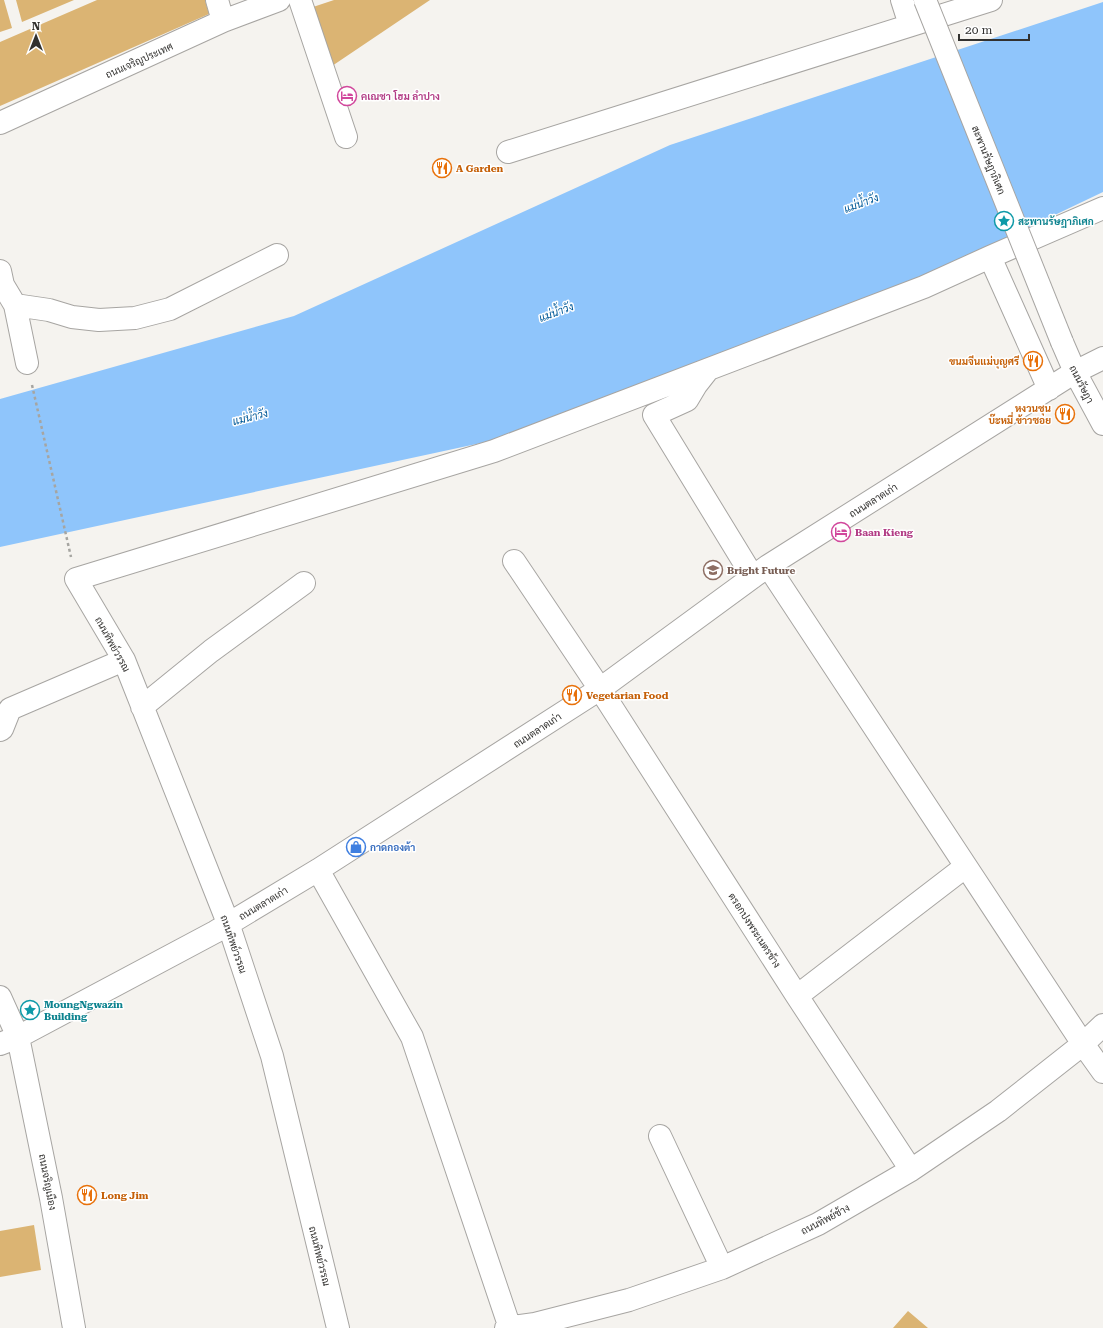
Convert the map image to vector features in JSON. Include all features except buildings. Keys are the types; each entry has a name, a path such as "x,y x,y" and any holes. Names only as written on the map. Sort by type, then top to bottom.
{"street":[{"path":"217,0 224,22"},
{"name":"ถนนเจริญประเทศ","path":"0,123 224,22 279,0"},
{"path":"300,0 346,137"},
{"path":"902,0 910,25"},
{"name":"สะพานรัษฏาภิเศก","path":"925,0 1062,342"},
{"path":"508,152 991,0"},
{"path":"76,579 494,451 924,287 1103,208"},
{"path":"5,288 49,310 79,318 99,320 135,318 170,309 278,255"},
{"path":"990,257 1048,389"},
{"path":"5,288 27,363"},
{"name":"ถนนรัษฎา","path":"1062,342 1075,372 1103,424"},
{"name":"ถนนตลาดเก่า","path":"9,1040 215,932 318,870 600,689 760,572 1075,372 1103,358"},
{"path":"707,371 696,384 687,400 654,415 760,572 966,866 1103,1072"},
{"name":"ตรอกปงพระเนตรช้าง","path":"514,561 600,689 797,996 912,1170"},
{"name":"ถนนทิพย์วรรณ","path":"76,579 124,660 228,923 272,1056 338,1328"},
{"path":"142,707 211,651 304,583"},
{"path":"0,730 2,729 10,709 124,660"},
{"path":"797,996 966,866"},
{"path":"318,870 412,1037 510,1328"},
{"name":"ถนนจริญเมือง","path":"0,997 9,1040 51,1198 74,1328"},
{"name":"ถนนทิพย์ช้าง","path":"506,1328 537,1326 630,1300 722,1268 818,1224 912,1170 998,1111 1083,1044 1103,1025"},
{"path":"660,1136 722,1268"}],"path":[{"path":"27,363 76,579"}],"water":[{"name":"แม่น้ำวัง","path":"1103,2 1103,192 929,275 518,435 0,547 0,399 294,316 670,145"}],"place":[{"name":"คเณชา โฮม ลำปาง","path":"347,96"},
{"name":"A Garden","path":"442,168"},
{"name":"สะพานรัษฎาภิเศก","path":"1004,221"},
{"name":"ขนมจีนแม่บุญศรี","path":"1033,361"},
{"name":"หงวนชุน บ๊ะหมี่ ข้าวซอย","path":"1065,414"},
{"name":"Baan Kieng","path":"841,532"},
{"name":"Bright Future","path":"713,570"},
{"name":"Vegetarian Food","path":"572,695"},
{"name":"กาดกองต้า","path":"356,847"},
{"name":"MoungNgwazin Building","path":"30,1010"},
{"name":"Long Jim","path":"87,1195"}]}
